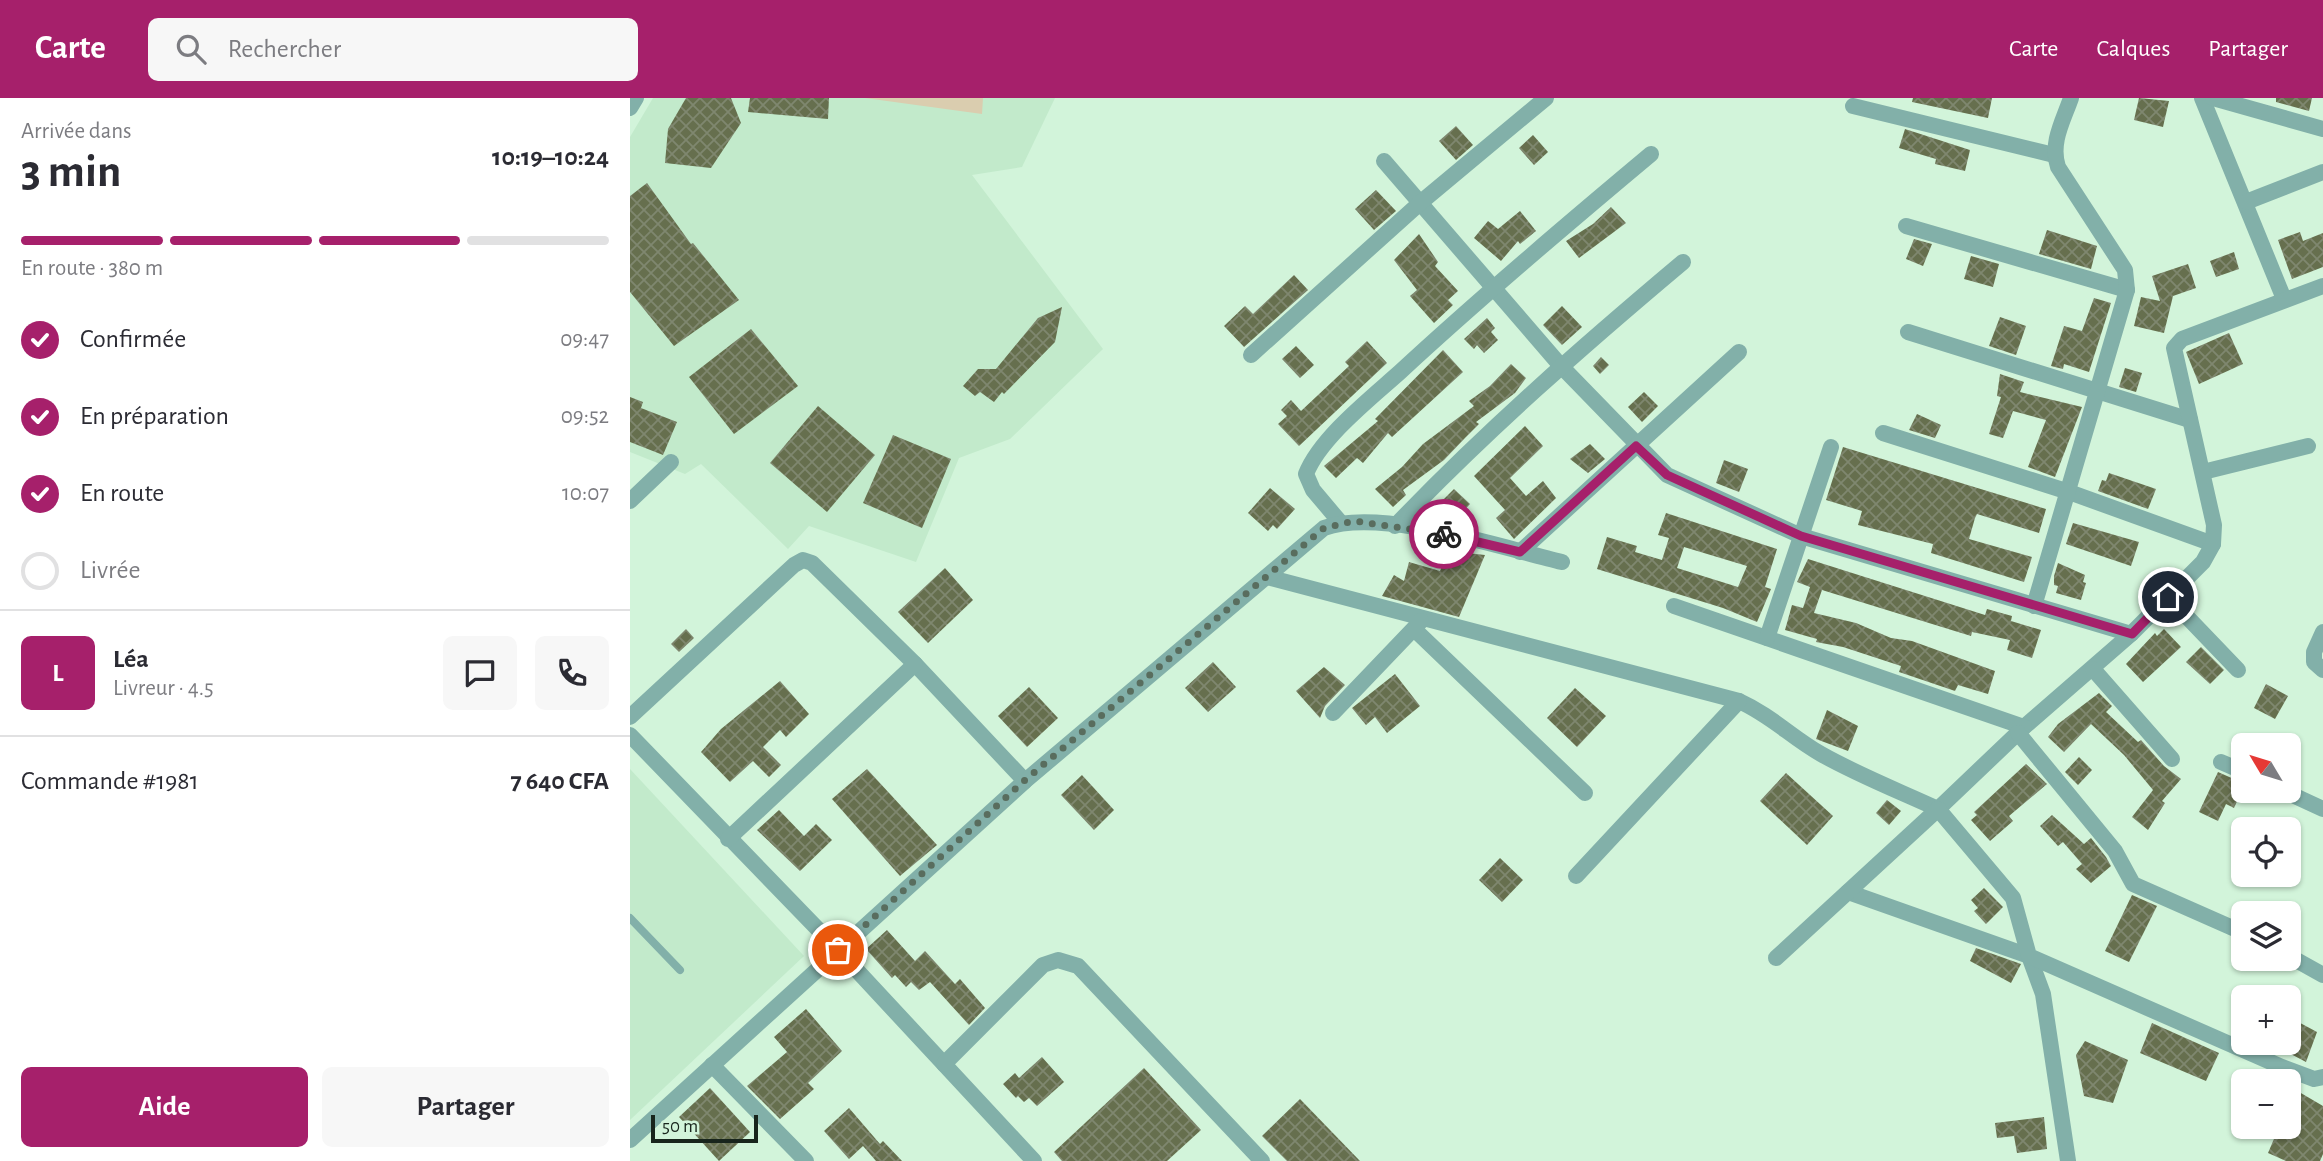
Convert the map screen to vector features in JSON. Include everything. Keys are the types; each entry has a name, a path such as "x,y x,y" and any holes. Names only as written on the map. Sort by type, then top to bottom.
{"street":[{"path":"630,108 636,98"},
{"path":"1251,355 1420,203 1546,98"},
{"path":"2035,606 2127,290 2124,270 2058,167 2054,155 2056,138 2071,98"},
{"path":"2202,98 2284,299"},
{"path":"2213,98 2323,129"},
{"path":"1853,106 2054,155"},
{"path":"1340,522 1313,490 1306,474 1312,460 1365,404 1491,287 1651,153"},
{"path":"1384,161 1560,365 1667,475 1801,536 2132,634"},
{"path":"2246,202 2323,172"},
{"path":"1906,226 2127,290"},
{"path":"1395,526 1462,456 1560,365 1683,262"},
{"path":"1776,958 2021,730 2132,634 2203,562 2213,544 2214,525 2174,348 2182,339 2323,286"},
{"path":"1908,332 2190,420"},
{"path":"1520,552 1739,352"},
{"path":"1883,433 2069,492 2213,544"},
{"path":"2203,472 2308,446"},
{"path":"1767,638 1831,447"},
{"path":"630,501 671,462"},
{"path":"630,1140 1024,781 1324,528 1340,522 1354,521 1395,526 1562,562"},
{"path":"630,717 794,565 803,561 812,563 915,664 1024,781"},
{"path":"1267,577 1419,623 1739,701 1767,713 1800,741 1823,755 1938,809 2012,898 2043,994 2068,1161"},
{"path":"2168,597 2238,670"},
{"path":"1674,606 2021,730 2115,851 2133,884 2231,927"},
{"path":"1334,713 1419,623"},
{"path":"1419,623 1585,793"},
{"path":"2323,632 2314,652 2314,662 2323,670"},
{"path":"728,839 915,664"},
{"path":"2093,669 2172,759"},
{"path":"1576,876 1739,701"},
{"path":"630,735 838,950 1034,1161"},
{"path":"2221,762 2231,766"},
{"path":"2301,799 2323,809"},
{"path":"1848,892 2029,956 2282,1067 2314,1079 2323,1077"},
{"path":"944,1064 1043,965 1058,960 1078,966 1262,1161"},
{"path":"2301,963 2323,975"},
{"path":"712,1065 806,1161"}],"lane":[{"path":"630,918 680,970"}],"shaded area":[{"path":"653,98 1055,98 1022,167 972,175 1103,349 1010,439 959,458 916,562 809,526 788,549 701,464 685,474 630,452 630,137"},
{"path":"865,98 983,98 982,114"},
{"path":"630,769 804,956 630,1120"}],"building":[{"path":"686,98 731,98 741,123 711,168 665,163 668,129"},
{"path":"750,98 829,98 828,119 748,112"},
{"path":"1913,98 1992,98 1988,118 1912,102"},
{"path":"2139,98 2169,101 2163,127 2134,120"},
{"path":"2276,98 2312,98 2309,111 2276,102"},
{"path":"1456,126 1473,145 1456,160 1439,141"},
{"path":"1905,129 1970,150 1965,171 1935,164 1936,159 1899,148"},
{"path":"1533,135 1548,152 1534,165 1519,148"},
{"path":"647,183 691,244 693,243 739,300 674,346 630,292 630,196"},
{"path":"1376,190 1396,211 1374,230 1355,209"},
{"path":"1611,207 1626,223 1579,258 1566,241 1593,224"},
{"path":"1520,211 1536,231 1520,244 1518,241 1501,261 1474,238 1488,221 1498,229"},
{"path":"2047,230 2097,246 2091,269 2039,254"},
{"path":"2300,232 2303,241 2323,233 2323,267 2292,279 2278,240"},
{"path":"1419,234 1438,262 1435,266 1458,291 1448,300 1453,305 1434,323 1410,296 1417,290 1394,260"},
{"path":"1914,239 1932,244 1923,266 1906,259"},
{"path":"2234,252 2239,269 2216,277 2210,261"},
{"path":"1971,256 1999,264 1993,287 1964,279"},
{"path":"2188,264 2196,288 2173,296 2164,333 2134,326 2141,297 2160,301 2152,276"},
{"path":"1294,275 1308,290 1244,347 1224,326 1245,306 1253,314"},
{"path":"2094,298 2111,303 2089,372 2064,364 2063,369 2051,366 2064,326 2082,331"},
{"path":"1562,306 1582,327 1562,345 1543,325"},
{"path":"1062,307 1055,342 994,402 980,392 975,396 963,386 978,369 996,369 1038,318"},
{"path":"2000,317 2026,326 2016,355 1989,346"},
{"path":"1487,318 1495,328 1491,332 1498,340 1484,353 1477,345 1474,349 1464,339"},
{"path":"751,329 798,386 734,434 689,377"},
{"path":"2229,333 2243,364 2199,384 2186,352"},
{"path":"1367,341 1387,363 1299,446 1278,424 1287,416 1281,410 1291,400 1301,411 1349,366 1345,362"},
{"path":"1296,346 1314,365 1300,378 1282,359"},
{"path":"1443,350 1463,372 1392,437 1388,433 1363,463 1357,458 1336,478 1324,466 1378,421 1375,419"},
{"path":"1601,357 1609,365 1600,374 1593,366"},
{"path":"1511,364 1526,378 1515,393 1476,422 1479,424 1444,460 1403,490 1406,495 1393,507 1375,489 1402,467 1423,444 1474,406 1469,401 1490,386"},
{"path":"2125,368 2142,373 2136,392 2119,387"},
{"path":"2000,374 2024,382 2020,392 2082,407 2055,477 2028,467 2046,420 2013,411 2003,438 1989,434 2001,397 1997,396"},
{"path":"1644,392 1658,406 1642,422 1628,407"},
{"path":"630,397 643,402 641,408 677,422 663,455 630,442"},
{"path":"818,406 875,455 827,512 770,463"},
{"path":"1917,414 1941,425 1935,438 1909,430"},
{"path":"1525,426 1543,446 1510,478 1526,496 1543,481 1556,498 1514,539 1496,518 1505,510 1474,476"},
{"path":"893,435 951,459 922,528 863,503"},
{"path":"1590,444 1605,459 1588,473 1570,459"},
{"path":"1843,447 2046,509 2039,533 1977,514 1975,518 1969,539 2032,557 2024,582 1931,553 1933,544 1858,525 1862,511 1826,500"},
{"path":"1724,460 1748,469 1739,492 1716,483"},
{"path":"2109,473 2156,489 2148,509 2098,491 2102,480 2106,481"},
{"path":"1270,488 1295,509 1277,529 1273,525 1268,531 1248,513"},
{"path":"1454,489 1470,504 1460,515 1444,499"},
{"path":"1666,513 1777,549 1765,587 1771,589 1757,622 1723,608 1597,569 1607,537 1637,546 1635,552 1662,560 1669,538 1658,535","holes":["1684,547 1747,566 1738,587 1677,568"]},
{"path":"2073,523 2139,542 2131,566 2066,544"},
{"path":"1449,551 1485,555 1459,617 1382,596 1394,575 1404,581 1409,562 1440,571"},
{"path":"1808,559 1985,615 1987,609 2012,616 2011,621 2041,630 2032,658 2007,650 2010,640 1972,632 1971,636 1822,590 1814,613 1856,623 1891,638 1912,641 1995,671 1988,694 1958,685 1955,691 1899,672 1901,666 1843,647 1816,642 1817,639 1785,630 1792,605 1803,608 1810,587 1797,582"},
{"path":"2058,563 2085,575 2083,582 2086,583 2081,600 2056,593 2058,586 2054,585 2054,576"},
{"path":"945,568 973,600 928,643 898,612"},
{"path":"686,629 694,638 679,652 671,644"},
{"path":"2164,629 2181,647 2143,682 2126,664 2155,633 2157,636"},
{"path":"2201,647 2224,670 2210,684 2186,662"},
{"path":"1213,662 1236,687 1208,712 1185,688"},
{"path":"1324,667 1345,685 1325,706 1320,718 1296,691"},
{"path":"1395,674 1420,706 1387,733 1375,717 1366,725 1352,708"},
{"path":"780,681 809,714 786,737 780,730 763,747 781,765 769,777 753,761 730,782 701,752 721,729"},
{"path":"2266,684 2288,696 2275,719 2254,708"},
{"path":"1029,687 1058,718 1027,747 998,716"},
{"path":"1575,688 1606,716 1577,747 1547,718"},
{"path":"2099,693 2112,706 2106,712 2138,742 2141,740 2164,766 2181,779 2162,801 2165,803 2148,830 2132,817 2153,790 2124,755 2091,724 2064,752 2048,737 2058,724"},
{"path":"1827,710 1858,726 1848,751 1816,739"},
{"path":"2079,757 2092,770 2078,785 2065,772"},
{"path":"2026,764 2047,784 2009,816 2013,821 1990,841 1971,820 1977,815 1974,812"},
{"path":"867,769 937,845 900,876 832,799"},
{"path":"2218,772 2231,778 2231,803 2236,803 2234,808 2226,804 2218,821 2199,812"},
{"path":"1786,773 1833,816 1807,845 1760,801"},
{"path":"1082,775 1114,810 1094,830 1061,795"},
{"path":"1887,800 1901,811 1889,825 1876,813"},
{"path":"779,810 804,836 816,824 832,840 800,871 757,830"},
{"path":"2052,815 2084,844 2091,838 2106,857 2111,866 2091,883 2076,869 2082,864 2063,842 2058,846 2040,826"},
{"path":"1500,858 1523,880 1502,902 1479,880"},
{"path":"1984,888 2003,907 1986,924 1974,911 1978,908 1971,900"},
{"path":"2132,895 2157,906 2129,962 2105,951"},
{"path":"887,930 915,961 925,951 955,984 960,979 985,1008 969,1025 930,982 919,990 911,982 906,987 895,975 892,978 866,949"},
{"path":"1976,948 2021,964 2011,983 1970,961"},
{"path":"806,1009 842,1051 808,1083 814,1089 780,1119 747,1086 787,1052 774,1037"},
{"path":"2152,1023 2219,1053 2206,1081 2140,1053"},
{"path":"2301,1023 2317,1032 2306,1062 2293,1055 2301,1055"},
{"path":"2085,1041 2128,1060 2113,1103 2084,1096 2076,1055"},
{"path":"1042,1057 1064,1082 1037,1106 1029,1098 1024,1102 1018,1096 1016,1098 1003,1084 1015,1073 1019,1078"},
{"path":"1144,1068 1201,1130 1167,1161 1062,1161 1054,1152"},
{"path":"710,1088 750,1132 719,1161 679,1117"},
{"path":"2301,1093 2323,1106 2323,1154 2320,1161 2286,1161 2268,1153 2274,1139 2301,1139"},
{"path":"1300,1099 1360,1161 1287,1161 1262,1136"},
{"path":"849,1108 880,1144 883,1141 902,1161 876,1161 863,1146 849,1159 824,1131"},
{"path":"2044,1117 2047,1149 2017,1153 2014,1136 1997,1138 1995,1123"}],"way so far":[{"path":"838,950 1024,781 1324,528 1340,522 1354,521 1444,534"}],"route":[{"path":"1444,534 1520,552 1566,507 1636,446 1667,475 1801,536 2132,634 2168,597"}]}
